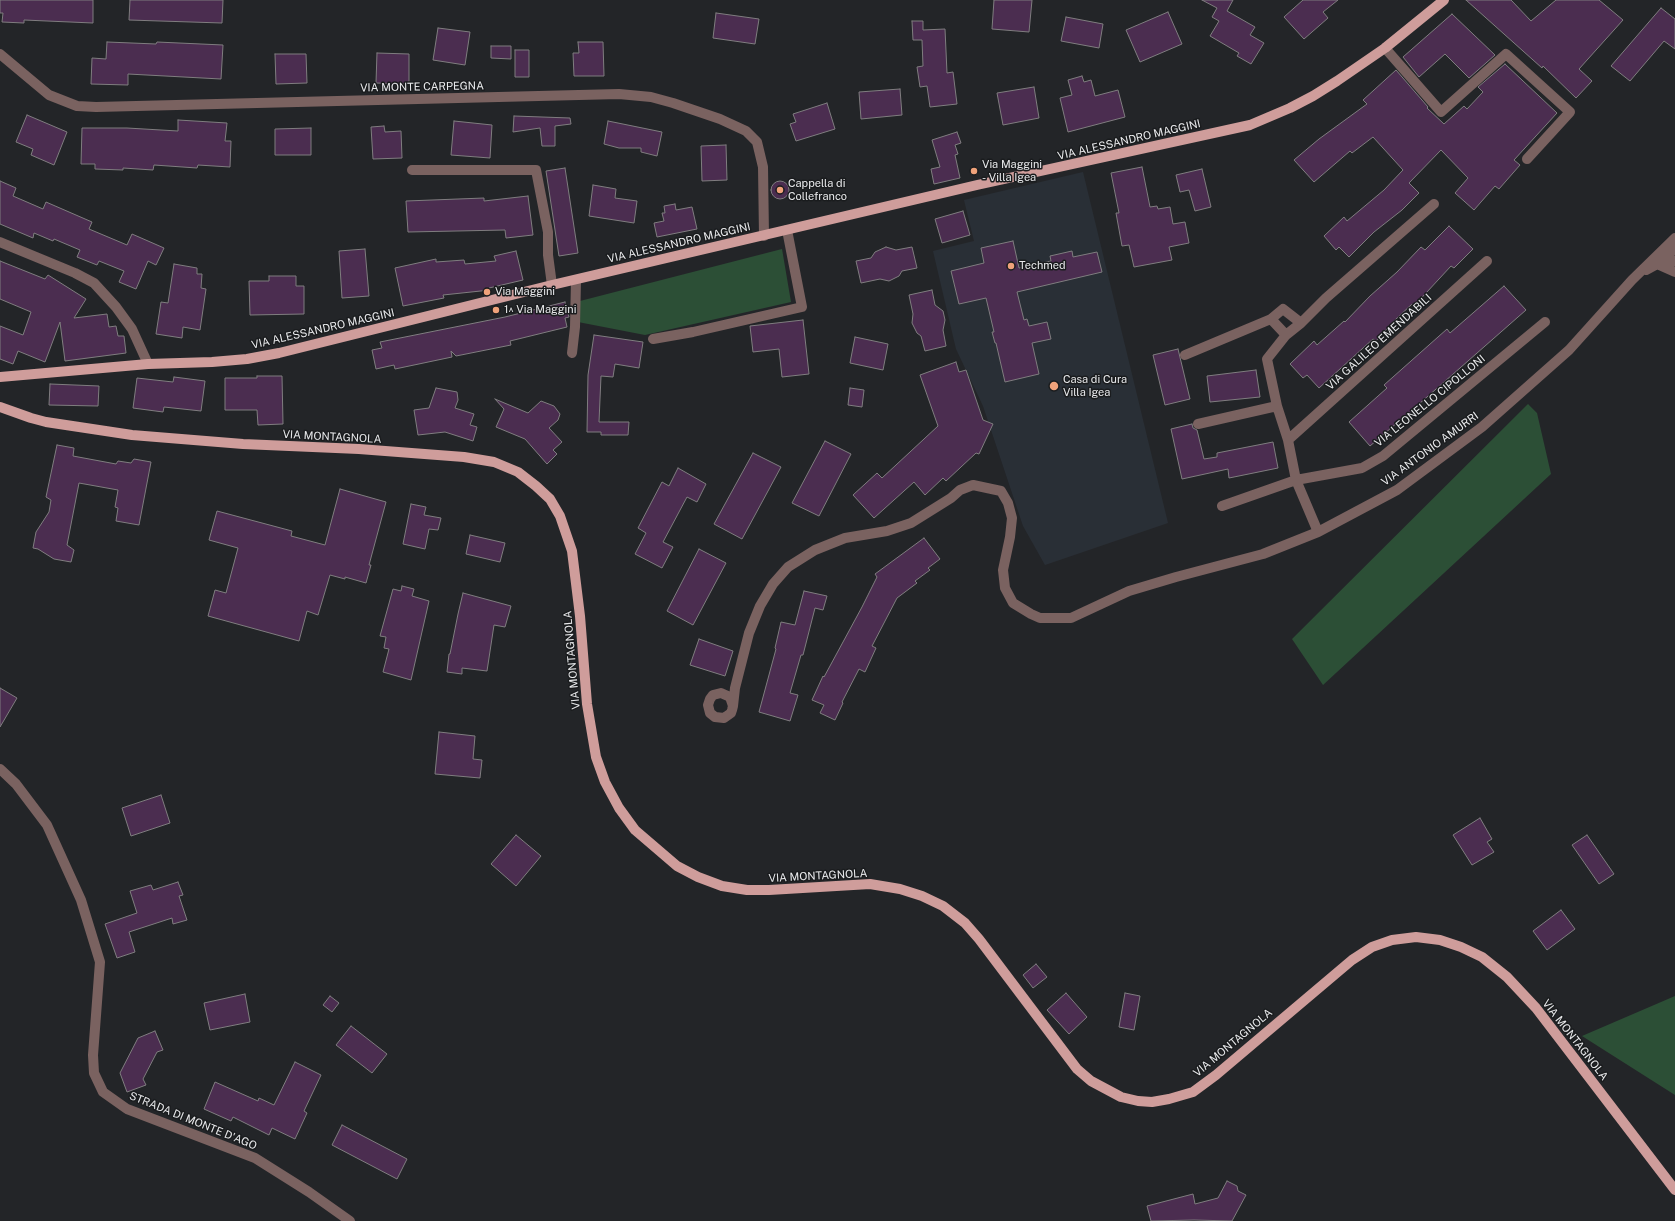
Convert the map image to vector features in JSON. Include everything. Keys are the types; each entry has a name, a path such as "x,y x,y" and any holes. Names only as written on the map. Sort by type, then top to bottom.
{"main road":[{"name":"VIA ALESSANDRO MAGGINI","path":"0,377 148,364 212,362 247,359 280,353 552,285 977,185 1250,125 1290,108 1313,96 1385,48 1444,0"},
{"name":"VIA MONTAGNOLA","path":"0,407 46,422 132,435 243,444 359,449 464,457 494,462 518,472 550,499 560,516 572,551 588,704 596,757 605,782 618,808 635,830 677,866 698,877 722,886 747,890 870,884 907,891 943,906 965,923 979,939 1077,1068 1091,1081 1120,1097 1138,1101 1152,1102 1193,1092 1216,1075 1352,960 1372,947 1392,940 1416,937 1447,942 1482,957 1507,976 1536,1008 1675,1190"}],"street":[{"path":"1385,48 1441,112 1506,54 1570,112 1527,159"},
{"name":"VIA MONTE CARPEGNA","path":"0,54 49,95 77,106 90,107 619,94 651,97 720,119 746,131 757,142 763,167 764,236"},
{"path":"412,170 536,170 548,232 548,255 552,285"},
{"path":"1318,532 1296,480 1288,440 1277,406 1267,359 1286,335 1434,204"},
{"path":"653,339 693,332 802,307 787,230"},
{"name":"VIA ANTONIO AMURRI","path":"1655,262 1675,238"},
{"path":"0,242 75,273 94,283 116,307 132,329 148,364"},
{"name":"VIA ANTONIO AMURRI","path":"733,706 735,688 749,633 760,606 773,584 788,567 815,550 845,538 887,531 911,523 951,498 960,490 973,485 1001,491 1008,502 1012,518 1003,570 1005,588 1013,603 1040,618 1072,618 1129,591 1263,554 1318,532 1397,490 1482,427 1569,350 1639,274 1675,250"},
{"name":"VIA GALILEO EMENDABILI","path":"1288,440 1487,261"},
{"path":"1655,262 1675,261"},
{"path":"1655,262 1675,272"},
{"path":"572,353 575,327 576,280"},
{"path":"1185,355 1271,319 1283,309 1301,323"},
{"path":"1271,319 1286,335"},
{"name":"VIA LEONELLO CIPOLLONI","path":"1222,506 1296,480 1362,468 1383,456 1545,322"},
{"path":"1198,424 1277,406"},
{"path":"717,694 726,694 730,698 733,706 728,716 719,718 715,717 710,713 708,705 710,698 717,694 735,688"},
{"name":"STRADA DI MONTE D'AGO","path":"0,769 16,784 47,824 81,900 100,962 93,1055 94,1074 103,1092 127,1109 255,1158 309,1192 350,1221"}],"shaded area":[{"name":"Casa di Cura Villa Igea","path":"1083,172 1168,523 1045,565 1023,526 983,406 956,349 933,251 974,241 964,200"}],"green space":[{"path":"782,249 791,302 645,335 578,322 580,301"},
{"path":"1528,404 1537,413 1551,474 1323,685 1292,639"},
{"path":"1675,996 1675,1095 1582,1036"}],"building":[{"path":"0,0 93,0 93,23 24,20 24,23 2,22 3,13 0,13"},
{"path":"130,0 223,0 222,23 129,20"},
{"path":"994,0 1032,0 1029,32 992,29"},
{"path":"1202,0 1233,0 1227,11 1255,27 1250,35 1264,43 1251,64 1237,56 1239,53 1210,36 1219,21 1212,17 1217,8"},
{"path":"1303,0 1338,0 1323,12 1328,18 1304,39 1284,17"},
{"path":"1466,0 1511,0 1531,21 1556,0 1599,0 1623,20 1579,69 1592,81 1576,98 1543,66 1542,68"},
{"path":"1661,8 1675,19 1675,49 1664,41 1630,81 1611,66"},
{"path":"1168,12 1182,44 1140,62 1126,30"},
{"path":"716,13 759,19 755,44 713,38"},
{"path":"1452,14 1495,55 1469,78 1445,54 1419,77 1403,57"},
{"path":"1066,17 1103,24 1099,48 1061,41"},
{"path":"912,21 923,21 923,30 945,29 947,73 953,72 957,104 930,107 927,86 920,87 917,67 923,66 922,40 913,40"},
{"path":"438,28 470,32 465,65 433,60"},
{"path":"107,42 156,44 157,42 223,45 221,79 128,74 128,85 91,84 92,58 106,59"},
{"path":"578,42 603,42 604,76 574,76 573,53 579,53"},
{"path":"491,46 511,46 511,59 491,58"},
{"path":"515,50 529,50 529,77 515,77"},
{"path":"377,53 409,54 409,84 376,83"},
{"path":"275,54 306,54 307,83 276,84"},
{"path":"1505,64 1557,113 1514,160 1520,165 1499,189 1495,186 1474,210 1455,193 1468,178 1441,150 1409,183 1419,193 1402,210 1374,232 1349,257 1339,247 1336,250 1324,236 1344,217 1347,221 1384,190 1403,170 1373,137 1352,153 1350,151 1314,182 1294,160 1319,139 1367,104 1363,100 1396,70 1428,107 1427,108 1444,124 1464,106 1467,109 1483,92 1478,87"},
{"path":"1082,76 1084,82 1091,80 1095,96 1118,90 1125,117 1068,132 1060,98 1072,95 1068,80"},
{"path":"1034,87 1039,118 1003,125 997,93"},
{"path":"900,89 902,115 861,119 859,92"},
{"path":"827,103 835,129 796,141 790,124 796,122 793,114"},
{"path":"27,115 67,132 54,165 31,155 33,149 16,142"},
{"path":"514,116 570,118 571,124 555,126 555,146 542,146 540,128 513,132"},
{"path":"178,120 227,123 225,141 231,141 230,167 198,165 197,168 154,165 153,170 123,168 123,170 95,169 95,164 81,164 82,128 127,128 178,131"},
{"path":"454,121 492,125 490,158 451,155"},
{"path":"608,121 662,132 657,156 641,152 641,148 619,148 604,144"},
{"path":"384,126 385,132 401,131 402,158 373,159 371,127"},
{"path":"311,128 311,155 275,155 275,129"},
{"path":"957,132 961,143 955,145 958,154 955,155 960,178 934,184 931,169 940,167 932,140"},
{"path":"726,145 727,180 702,181 701,146"},
{"path":"1142,167 1150,207 1157,206 1158,209 1170,207 1173,224 1185,222 1189,243 1169,247 1172,260 1134,267 1129,245 1122,246 1116,213 1119,213 1111,173"},
{"path":"565,168 578,253 559,256 546,171"},
{"path":"1202,169 1211,207 1195,211 1189,190 1180,192 1176,175"},
{"path":"0,181 16,188 13,196 43,209 46,202 92,222 89,229 127,245 132,234 164,248 156,265 148,261 136,289 119,282 124,271 99,261 97,265 77,257 80,250 54,239 53,241 34,233 33,238 0,224"},
{"name":"Cappella di Collefranco","path":"780,181 786,184 789,190 786,196 780,199 774,196 771,190 774,184"},
{"path":"593,185 616,189 615,198 637,201 634,223 589,216"},
{"path":"528,196 533,235 506,238 505,230 408,232 406,201 484,198 484,201"},
{"path":"675,204 676,210 692,207 697,229 657,237 654,223 664,221 662,213 665,213 664,206"},
{"path":"963,211 970,235 942,243 935,219"},
{"path":"1449,226 1473,249 1454,268 1451,266 1414,306 1412,304 1376,341 1373,339 1319,388 1307,375 1303,378 1290,364 1314,341 1317,345 1344,321 1345,322 1421,247 1425,250"},
{"path":"1013,241 1019,268 1051,261 1050,256 1072,251 1073,257 1097,252 1102,272 1017,292 1024,320 1027,319 1029,326 1047,322 1051,339 1032,343 1039,374 1005,382 992,332 994,332 986,298 959,304 951,271 984,263 981,248"},
{"path":"886,247 896,250 912,247 917,268 902,271 899,276 889,281 880,279 861,283 856,261 871,258 875,252"},
{"path":"365,249 369,296 342,298 339,251"},
{"path":"516,251 523,280 489,288 490,290 443,295 444,298 403,306 395,268 436,259 436,262 464,260 465,264 496,261 494,256"},
{"path":"0,261 45,279 48,275 86,299 74,318 107,314 109,327 116,326 118,336 124,336 126,353 65,361 60,322 45,362 18,351 13,364 0,359 0,326 23,335 31,312 0,299"},
{"path":"174,264 197,268 197,274 202,274 201,288 206,289 200,330 183,327 182,338 156,334 161,302 168,303"},
{"path":"269,276 296,276 296,286 304,286 304,314 250,315 249,281 269,281"},
{"path":"1504,286 1526,310 1419,404 1420,405 1410,415 1408,413 1399,423 1398,422 1370,446 1349,422 1387,388 1384,385 1447,329 1450,333"},
{"path":"932,290 935,305 943,311 945,320 943,330 946,346 925,351 921,336 917,333 912,323 913,314 909,295"},
{"path":"565,302 569,317 565,318 567,327 510,341 511,345 456,356 451,351 452,357 395,369 394,365 376,369 372,350 382,348 380,342 505,317"},
{"path":"803,320 809,374 782,377 779,349 753,352 750,326"},
{"path":"594,335 643,342 639,368 615,364 613,377 601,376 599,422 629,422 628,435 601,435 601,432 587,432 588,375"},
{"path":"855,337 888,344 883,370 850,363"},
{"path":"1178,349 1190,399 1165,405 1153,355"},
{"path":"956,362 959,372 966,370 983,420 993,424 979,454 976,453 946,481 943,478 925,495 914,482 874,518 853,495 877,473 882,478 938,426 920,375"},
{"path":"1256,370 1260,397 1210,402 1207,376"},
{"path":"257,376 282,376 283,424 258,425 257,410 225,410 225,378 257,378"},
{"path":"174,377 205,381 201,411 164,407 163,412 133,408 137,378 173,382"},
{"path":"50,384 99,386 98,406 49,405"},
{"path":"436,388 457,392 458,400 455,408 474,414 470,425 477,427 473,441 445,432 418,435 414,410 429,408"},
{"path":"850,388 864,390 862,407 848,405"},
{"path":"495,399 528,413 541,401 554,406 560,414 558,420 549,428 562,442 553,450 557,454 547,464 525,439 496,427 504,409"},
{"path":"1192,424 1193,428 1197,430 1204,459 1217,457 1217,453 1273,442 1278,468 1229,478 1228,469 1182,479 1171,429"},
{"path":"825,441 851,454 819,516 792,503"},
{"path":"57,445 74,448 73,456 116,464 118,461 131,463 134,459 151,462 139,525 116,521 118,508 115,507 118,490 79,483 67,545 74,550 71,562 54,559 38,549 33,548 36,532 49,512 51,500 46,497"},
{"path":"753,453 781,467 742,539 714,524"},
{"path":"678,468 706,484 697,502 687,497 663,542 673,547 662,568 635,554 646,533 638,528 662,482 669,486"},
{"path":"340,489 386,502 369,565 371,565 366,583 345,577 345,579 330,575 318,615 307,611 299,641 208,616 215,590 226,593 238,548 209,540 217,511 292,531 291,536 325,545"},
{"path":"411,504 426,507 424,515 441,518 438,530 429,529 425,549 403,544"},
{"path":"470,535 505,543 500,562 466,554"},
{"path":"924,538 940,559 928,568 930,570 915,581 917,583 897,598 872,646 876,648 865,672 859,669 842,702 843,703 835,720 820,713 824,705 812,700 823,676 824,677 877,577 875,574"},
{"path":"699,549 726,563 693,625 667,611"},
{"path":"402,586 414,589 412,596 429,601 411,680 383,672 389,649 384,648 386,637 380,636 393,589 401,591"},
{"path":"804,591 827,596 823,610 815,608 803,655 801,655 790,693 798,695 790,721 759,712 776,649 781,622 795,625"},
{"path":"463,593 511,606 505,627 494,625 487,671 462,668 462,674 447,672 449,654"},
{"path":"699,639 733,651 725,676 690,665"},
{"path":"0,688 17,698 0,727"},
{"path":"439,732 475,736 473,759 482,760 480,778 435,774"},
{"path":"161,795 170,823 131,836 122,808"},
{"path":"1480,818 1492,839 1487,842 1494,852 1472,865 1453,835"},
{"path":"516,835 541,856 516,886 491,864"},
{"path":"1587,835 1614,874 1599,884 1572,845"},
{"path":"178,882 183,895 179,896 187,920 173,924 172,918 129,932 135,952 117,958 105,924 137,913 130,891 151,885 153,890"},
{"path":"1561,910 1575,929 1547,950 1533,931"},
{"path":"1036,964 1047,977 1033,988 1023,975"},
{"path":"1066,993 1087,1017 1069,1034 1047,1010"},
{"path":"1125,993 1140,996 1134,1030 1119,1027"},
{"path":"245,994 250,1022 210,1030 204,1003"},
{"path":"330,996 339,1003 332,1012 323,1005"},
{"path":"351,1026 387,1054 372,1073 336,1045"},
{"path":"155,1031 163,1050 157,1052 143,1079 146,1085 127,1092 120,1073 138,1038"},
{"path":"295,1062 321,1075 304,1111 307,1113 295,1139 272,1128 269,1135 233,1117 231,1121 204,1109 215,1082 258,1101 259,1098 274,1105"},
{"path":"342,1125 407,1159 397,1179 332,1145"},
{"path":"1227,1181 1237,1186 1238,1191 1246,1195 1232,1221 1151,1221 1147,1206 1193,1194 1195,1204 1218,1198"}],"place":[{"name":"Via Maggini - Villa Igea","path":"974,171"},
{"name":"Cappella di Collefranco","path":"780,190"},
{"name":"Techmed","path":"1011,266"},
{"name":"Via Maggini","path":"487,292"},
{"name":"1^ Via Maggini","path":"496,310"},
{"name":"Casa di Cura Villa Igea","path":"1054,386"}]}
